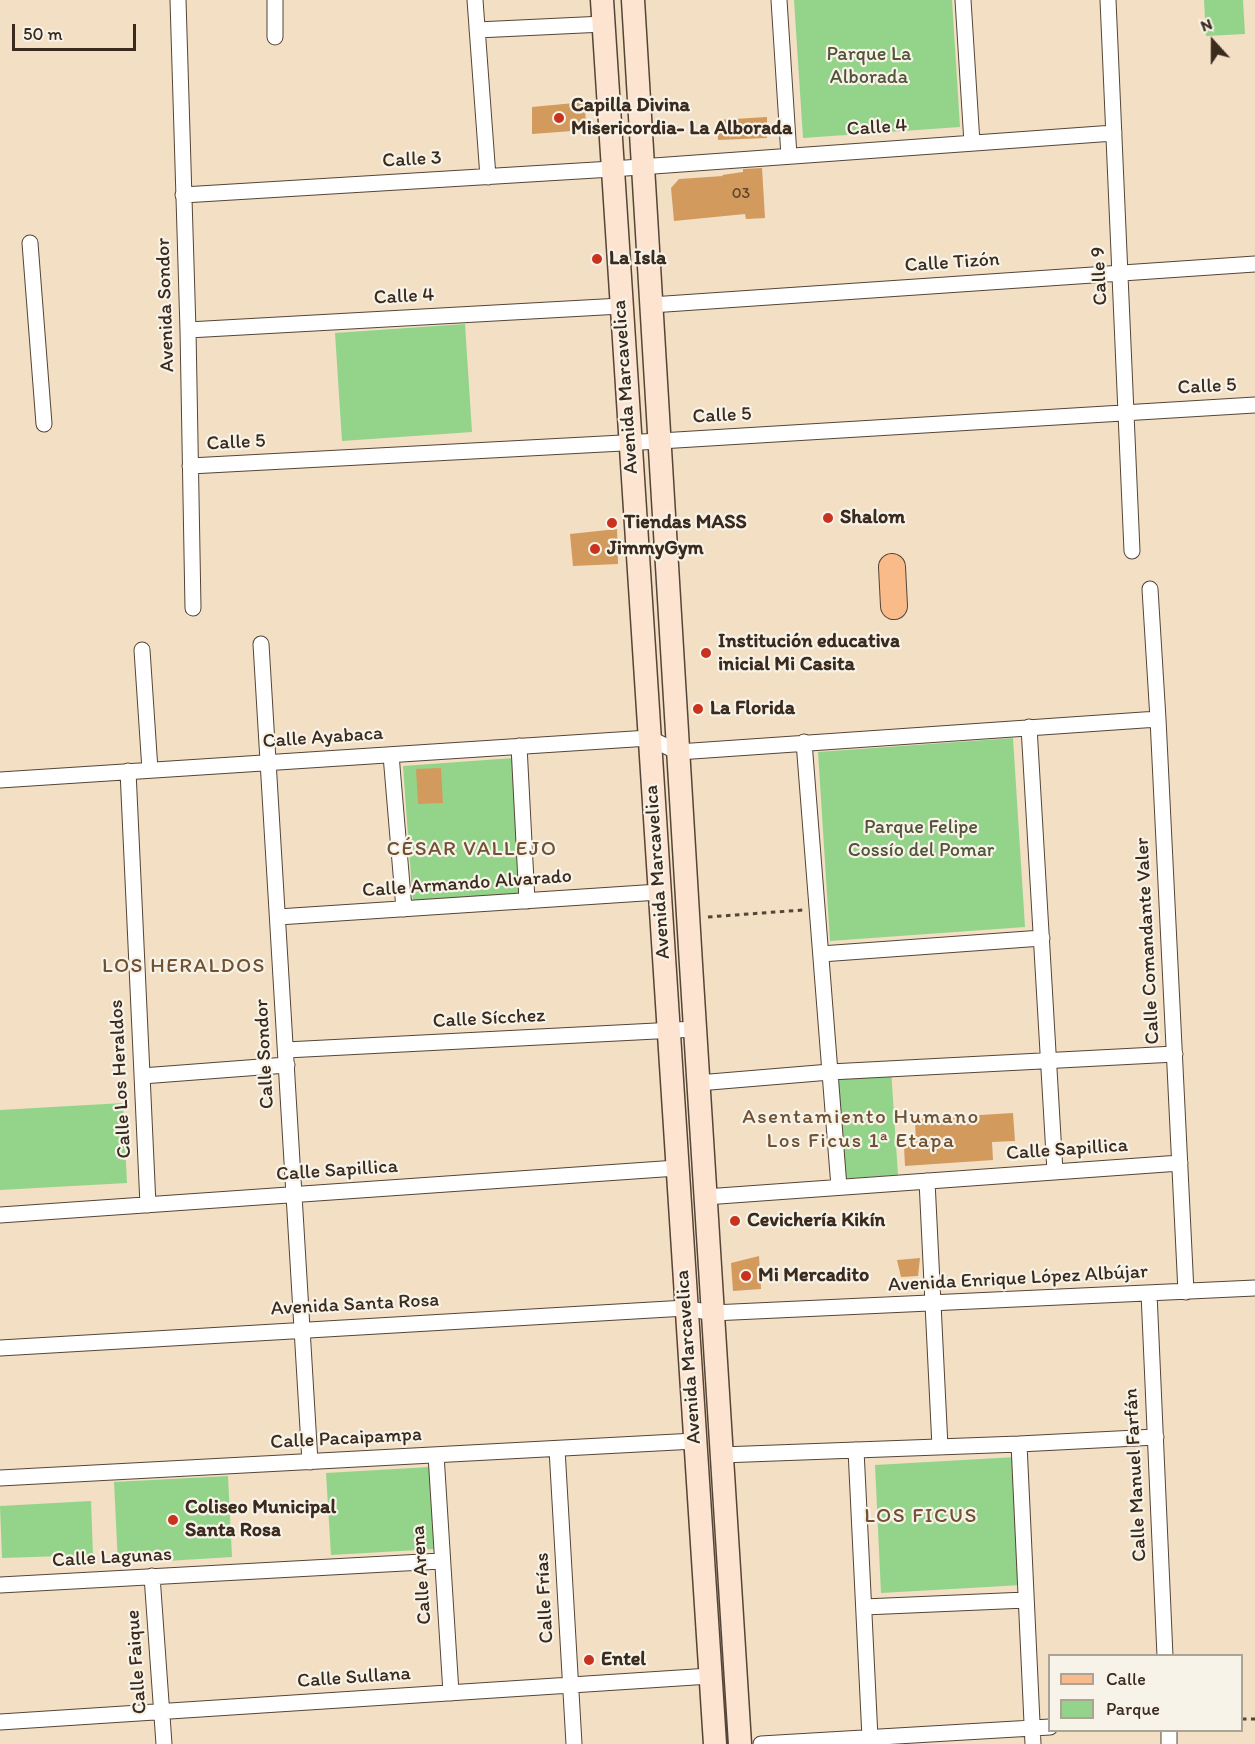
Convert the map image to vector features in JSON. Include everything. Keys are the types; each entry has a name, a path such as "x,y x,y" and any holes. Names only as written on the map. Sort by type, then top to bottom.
{"main road":[{"path":"891,567 894,606"}],"street":[{"name":"Avenida Sondor","path":"178,0 188,330 193,608"},
{"path":"275,0 275,37"},
{"path":"475,0 488,177"},
{"name":"Avenida Marcavelica","path":"602,0 715,1744"},
{"name":"Avenida Marcavelica","path":"633,0 711,1313 740,1744"},
{"path":"779,0 789,156"},
{"path":"963,0 972,143"},
{"name":"Calle 9","path":"1108,0 1132,551"},
{"path":"477,30 604,24"},
{"name":"Calle 4","path":"643,165 1114,133"},
{"name":"Calle 3","path":"183,195 612,169 643,165"},
{"path":"30,243 44,424"},
{"name":"Calle Tizón","path":"651,305 1255,264"},
{"name":"Calle 4","path":"188,330 621,306"},
{"name":"Calle 5","path":"190,466 660,441 1255,405"},
{"name":"Calle Comandante Valer","path":"1150,589 1186,1292"},
{"name":"Calle Sondor","path":"261,644 310,1462"},
{"path":"142,650 150,770"},
{"path":"649,738 678,752 1158,719"},
{"path":"1029,727 1055,1172"},
{"name":"Calle Ayabaca","path":"0,780 649,738"},
{"path":"804,742 839,1187"},
{"path":"519,746 527,901"},
{"path":"391,754 404,909"},
{"name":"Calle Los Heraldos","path":"128,771 148,1205"},
{"name":"Calle Armando Alvarado","path":"278,917 659,892"},
{"path":"821,954 1042,938"},
{"name":"Calle Sícchez","path":"142,1076 286,1057 695,1029"},
{"path":"698,1083 830,1072 1175,1054"},
{"name":"Calle Sapillica","path":"705,1197 1180,1163"},
{"name":"Calle Sapillica","path":"0,1215 677,1168"},
{"path":"927,1181 940,1447"},
{"name":"Avenida Enrique López Albújar","path":"711,1313 1255,1288"},
{"name":"Calle Manuel Farfán","path":"1149,1293 1165,1654"},
{"name":"Avenida Santa Rosa","path":"0,1348 686,1308 711,1313"},
{"path":"721,1455 1155,1437"},
{"name":"Calle Pacaipampa","path":"0,1478 695,1441"},
{"path":"1019,1444 1033,1744"},
{"name":"Calle Frías","path":"557,1449 574,1744"},
{"path":"856,1450 870,1738"},
{"name":"Calle Arena","path":"436,1455 451,1692"},
{"name":"Calle Lagunas","path":"0,1585 441,1561"},
{"name":"Calle Faique","path":"152,1576 164,1744"},
{"path":"864,1607 1026,1600"},
{"name":"Calle Sullana","path":"0,1722 710,1676"},
{"path":"761,1744 1048,1727"}],"path":[{"path":"688,918 817,909"}],"green space":[{"name":"Parque La Alborada","path":"794,0 952,0 960,127 803,138"},
{"path":"1204,0 1243,0 1245,34 1206,36"},
{"path":"465,324 472,432 342,441 335,333"},
{"name":"Parque Felipe Cossío del Pomar","path":"1013,738 1025,927 830,941 818,752"},
{"path":"513,758 523,895 413,904 403,766"},
{"path":"891,1069 898,1175 837,1179 833,1074"},
{"path":"123,1103 127,1183 0,1190 0,1110"},
{"path":"1016,1457 1022,1585 881,1593 875,1465"},
{"path":"430,1467 435,1549 331,1555 326,1473"},
{"name":"Coliseo Municipal Santa Rosa","path":"228,1476 232,1557 118,1564 114,1482"},
{"path":"91,1501 93,1555 2,1558 0,1506"}],"building":[{"name":"Capilla Divina Misericordia- La Alborada","path":"585,102 586,130 532,134 532,107"},
{"path":"767,117 767,138 718,140 717,120"},
{"path":"762,168 765,218 746,219 745,214 674,221 671,188 679,179 723,176 743,172 743,169"},
{"name":"JimmyGym","path":"617,529 618,564 573,566 570,534"},
{"path":"441,768 443,803 418,804 416,769"},
{"path":"1013,1113 1015,1141 992,1142 993,1160 905,1166 904,1146 916,1145 915,1119"},
{"name":"Mi Mercadito","path":"759,1256 761,1289 733,1291 731,1263"},
{"path":"920,1258 918,1276 901,1277 897,1260"}],"place":[{"name":"Capilla Divina Misericordia- La Alborada","path":"559,118"},
{"name":"La Isla","path":"597,259"},
{"name":"Shalom","path":"828,518"},
{"name":"Tiendas MASS","path":"612,523"},
{"name":"JimmyGym","path":"595,549"},
{"name":"Institución educativa inicial Mi Casita","path":"706,653"},
{"name":"La Florida","path":"698,709"},
{"name":"Cevichería Kikín","path":"735,1221"},
{"name":"Mi Mercadito","path":"746,1276"},
{"name":"Coliseo Municipal Santa Rosa","path":"173,1520"},
{"name":"Entel","path":"589,1660"}],"district":[{"name":"CÉSAR VALLEJO","path":"472,850"},
{"name":"LOS HERALDOS","path":"184,967"},
{"name":"Asentamiento Humano Los Ficus 1ª Etapa","path":"861,1130"},
{"name":"LOS FICUS","path":"921,1517"}]}
